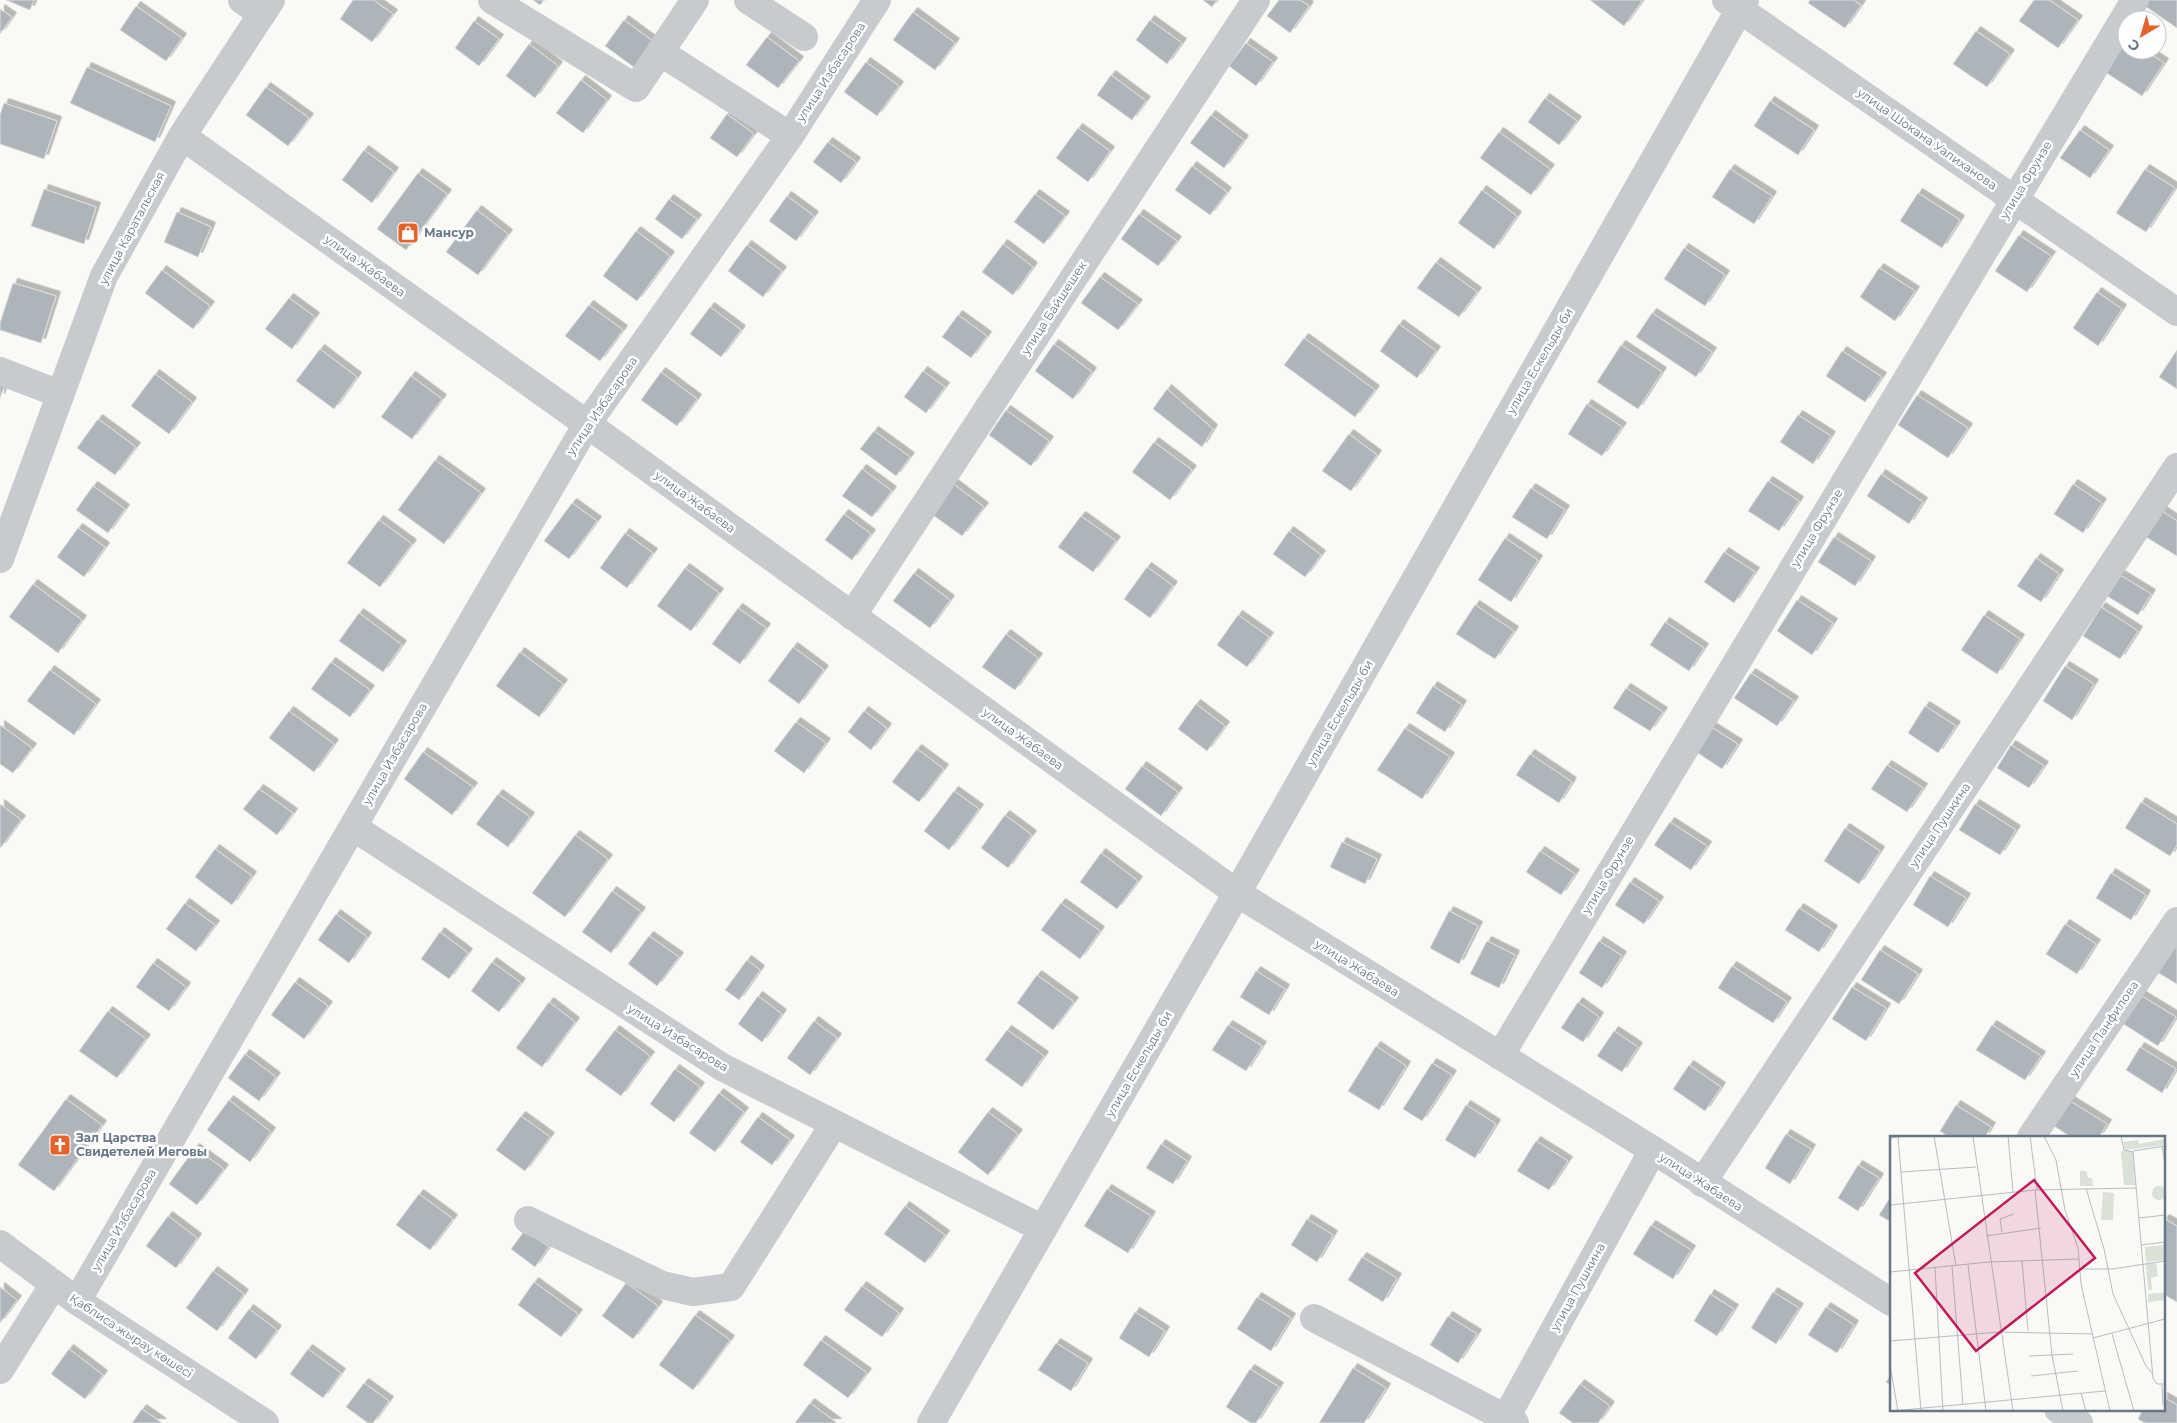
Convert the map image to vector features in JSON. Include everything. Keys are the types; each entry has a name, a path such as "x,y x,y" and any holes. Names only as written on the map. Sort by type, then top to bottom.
{"street":[{"path":"492,0 636,88 695,0"},
{"path":"748,0 804,37"},
{"name":"улица Избасарова","path":"77,1301 587,424 790,136 877,0"},
{"name":"улица Байшешек","path":"852,616 1256,0"},
{"name":"улица Фрунзе","path":"1500,1056 2135,0"},
{"name":"улица Шокана Уалиханова","path":"1737,3 2177,312"},
{"name":"улица Ескельды би","path":"931,1423 1237,893 1737,3"},
{"name":"улица Каратальская","path":"0,559 104,276 258,5"},
{"path":"660,52 790,136"},
{"name":"улица Жабаева","path":"182,136 587,424 1237,893 1653,1150 1890,1301"},
{"path":"0,371 60,394"},
{"name":"улица Пушкина","path":"1702,1183 2177,467"},
{"name":"улица Избасарова","path":"353,827 722,1067 1043,1229"},
{"name":"улица Панфилова","path":"2032,1136 2177,921"},
{"path":"528,1220 662,1285 693,1292 731,1287 834,1124"},
{"name":"улица Пушкина","path":"1508,1421 1653,1150"},
{"name":"Қаблиса жырау көшесі","path":"0,1244 77,1301 265,1423"},
{"path":"0,1370 54,1284"},
{"path":"1314,1318 1508,1421"},
{"path":"2060,1410 2080,1423"}],"building":[{"path":"6,0 34,0 30,10"},
{"path":"353,0 373,0 393,14 372,42 340,19"},
{"path":"533,0 544,0 540,5"},
{"path":"1203,0 1217,0 1212,7"},
{"path":"1279,0 1300,0 1309,6 1290,33 1267,16"},
{"path":"1590,0 1640,0 1642,1 1624,26"},
{"path":"1810,0 1853,0 1861,5 1845,28 1808,3"},
{"path":"2034,0 2049,0 2078,20 2058,48 2019,21"},
{"path":"2145,0 2177,0 2177,28 2167,21 2167,10 2151,10 2142,4"},
{"path":"136,6 182,38 166,61 120,30"},
{"path":"0,9 12,17 0,34"},
{"path":"913,12 955,43 935,70 893,40"},
{"path":"624,20 654,42 635,68 605,46"},
{"path":"1150,20 1182,43 1167,64 1136,40"},
{"path":"474,21 499,39 479,66 455,48"},
{"path":"1976,31 2010,54 1987,87 1953,64"},
{"path":"767,37 799,61 778,88 746,65"},
{"path":"1246,43 1273,62 1256,86 1229,66"},
{"path":"529,44 558,66 535,98 506,76"},
{"path":"2117,51 2117,60 2160,60 2164,63 2142,96 2102,70"},
{"path":"866,62 899,86 877,116 844,92"},
{"path":"87,67 171,106 155,142 70,103"},
{"path":"1111,75 1146,101 1132,120 1097,95"},
{"path":"581,80 607,100 583,133 556,113"},
{"path":"266,87 309,118 288,146 246,115"},
{"path":"1545,98 1577,121 1559,145 1528,122"},
{"path":"1770,101 1814,130 1798,155 1754,126"},
{"path":"4,103 57,121 44,159 0,144 0,115"},
{"path":"727,114 754,134 737,157 710,138"},
{"path":"1211,115 1244,140 1224,168 1190,143"},
{"path":"1078,128 1110,151 1088,182 1056,158"},
{"path":"2080,130 2109,150 2090,178 2060,158"},
{"path":"1499,132 1550,169 1531,195 1480,158"},
{"path":"828,142 856,162 841,183 813,162"},
{"path":"364,150 394,172 372,203 342,180"},
{"path":"1192,166 1227,192 1210,215 1175,190"},
{"path":"1730,169 1772,196 1754,224 1712,197"},
{"path":"2145,169 2175,188 2146,232 2116,213"},
{"path":"418,173 447,194 406,250 377,229"},
{"path":"44,189 96,207 84,244 31,226"},
{"path":"1482,190 1517,216 1494,249 1458,223"},
{"path":"1918,193 1960,220 1942,248 1900,221"},
{"path":"1035,194 1065,216 1044,244 1014,222"},
{"path":"787,196 814,216 796,241 769,221"},
{"path":"669,199 697,219 682,239 655,219"},
{"path":"477,210 508,234 478,275 446,252"},
{"path":"177,212 211,227 198,257 164,242"},
{"path":"1139,214 1177,241 1158,266 1121,239"},
{"path":"636,231 670,256 637,301 603,276"},
{"path":"2019,235 2051,256 2027,292 1995,271"},
{"path":"1003,244 1033,267 1013,295 982,272"},
{"path":"747,245 782,271 763,297 728,271"},
{"path":"1684,248 1725,275 1705,306 1664,279"},
{"path":"1436,262 1477,292 1459,317 1417,288"},
{"path":"1879,268 1915,291 1895,321 1860,297"},
{"path":"162,270 210,306 193,329 145,293"},
{"path":"1100,277 1138,304 1118,330 1081,303"},
{"path":"13,283 56,296 41,343 0,330 0,323"},
{"path":"2097,292 2122,309 2098,346 2073,328"},
{"path":"289,298 315,317 292,349 265,329"},
{"path":"589,305 623,330 600,361 565,336"},
{"path":"710,307 741,330 721,357 690,334"},
{"path":"1652,313 1712,352 1696,377 1636,337"},
{"path":"958,315 987,336 971,358 942,337"},
{"path":"1399,324 1436,351 1417,378 1380,351"},
{"path":"1304,338 1375,390 1355,417 1284,365"},
{"path":"1054,344 1092,372 1073,399 1035,371"},
{"path":"1621,345 1662,372 1638,409 1597,382"},
{"path":"320,349 357,377 334,409 296,381"},
{"path":"2177,350 2177,389 2159,377"},
{"path":"1842,351 1882,377 1865,402 1826,376"},
{"path":"923,371 945,387 926,413 904,397"},
{"path":"661,372 697,399 677,426 641,400"},
{"path":"155,374 192,402 169,434 131,406"},
{"path":"411,376 442,399 412,439 381,417"},
{"path":"0,379 6,381 0,398"},
{"path":"1167,389 1213,429 1202,447 1153,409"},
{"path":"1917,395 1968,428 1948,458 1898,425"},
{"path":"1587,404 1622,427 1602,456 1568,434"},
{"path":"1006,410 1049,441 1031,466 989,435"},
{"path":"1798,415 1831,436 1813,464 1780,442"},
{"path":"98,419 136,447 115,475 77,448"},
{"path":"874,431 910,457 896,476 860,449"},
{"path":"1349,434 1377,455 1351,491 1322,471"},
{"path":"1154,442 1192,470 1170,500 1132,472"},
{"path":"435,460 481,493 444,544 398,510"},
{"path":"862,469 892,491 872,517 842,496"},
{"path":"1881,474 1923,502 1909,524 1867,496"},
{"path":"1768,481 1799,501 1779,531 1748,511"},
{"path":"952,483 984,507 962,536 930,513"},
{"path":"2073,484 2102,503 2083,533 2054,514"},
{"path":"93,486 125,509 108,533 76,510"},
{"path":"1531,488 1565,510 1547,539 1512,517"},
{"path":"572,503 597,521 569,559 544,541"},
{"path":"2162,511 2177,521 2177,556 2146,537"},
{"path":"844,514 871,534 852,560 825,540"},
{"path":"1081,516 1116,541 1093,572 1058,547"},
{"path":"379,520 412,544 380,587 347,563"},
{"path":"78,528 105,547 84,577 57,557"},
{"path":"1289,531 1321,555 1305,577 1273,554"},
{"path":"625,533 653,553 627,588 600,568"},
{"path":"1834,537 1871,561 1855,586 1818,562"},
{"path":"1505,538 1538,560 1511,602 1478,580"},
{"path":"1724,552 1755,572 1734,603 1704,582"},
{"path":"2036,558 2059,574 2041,602 2017,586"},
{"path":"1147,567 1173,586 1150,618 1124,599"},
{"path":"685,568 719,593 691,631 657,606"},
{"path":"914,573 950,600 930,628 893,601"},
{"path":"2120,575 2151,594 2138,615 2107,596"},
{"path":"33,584 82,620 58,653 9,617"},
{"path":"1797,600 1833,623 1812,655 1777,631"},
{"path":"1475,605 1514,631 1495,659 1456,634"},
{"path":"2101,607 2138,631 2120,659 2083,636"},
{"path":"738,608 766,628 740,664 712,644"},
{"path":"359,613 402,645 383,672 339,641"},
{"path":"1238,615 1269,637 1247,667 1217,645"},
{"path":"1984,615 2020,639 1997,674 1961,650"},
{"path":"1665,622 1704,648 1689,671 1650,645"},
{"path":"1006,634 1038,658 1015,690 982,667"},
{"path":"793,647 824,670 799,704 768,681"},
{"path":"520,652 563,684 539,717 496,686"},
{"path":"331,662 370,690 350,717 311,689"},
{"path":"2065,666 2094,684 2072,720 2043,701"},
{"path":"50,670 96,704 74,735 27,701"},
{"path":"1751,673 1794,701 1777,726 1734,698"},
{"path":"1433,686 1462,705 1445,732 1416,713"},
{"path":"1626,688 1663,712 1650,731 1613,708"},
{"path":"1196,704 1225,726 1207,751 1178,729"},
{"path":"1925,706 1956,726 1938,753 1908,733"},
{"path":"289,711 334,744 314,772 269,738"},
{"path":"864,711 887,728 871,750 848,732"},
{"path":"796,722 826,743 804,773 774,751"},
{"path":"0,725 32,748 13,773 0,764"},
{"path":"1711,727 1738,744 1722,769 1695,751"},
{"path":"1405,728 1450,757 1422,799 1377,770"},
{"path":"2011,745 2044,766 2029,788 1997,768"},
{"path":"917,749 944,769 919,802 892,782"},
{"path":"423,752 473,787 452,815 404,779"},
{"path":"1530,754 1572,782 1559,803 1516,775"},
{"path":"1887,765 1923,788 1907,812 1871,789"},
{"path":"1142,766 1178,792 1161,816 1125,789"},
{"path":"259,789 293,813 277,835 243,809"},
{"path":"954,791 979,809 949,850 924,831"},
{"path":"498,794 530,817 508,847 476,824"},
{"path":"2141,802 2177,824 2177,845 2170,856 2125,828"},
{"path":"0,804 21,820 1,847 0,847"},
{"path":"1975,804 2016,830 2000,855 1959,830"},
{"path":"1005,815 1032,835 1008,868 981,848"},
{"path":"1670,822 1707,846 1691,870 1654,845"},
{"path":"1845,828 1880,851 1859,884 1824,861"},
{"path":"575,835 608,859 565,917 532,893"},
{"path":"1342,842 1377,859 1365,884 1330,867"},
{"path":"215,849 252,876 232,905 195,877"},
{"path":"1540,851 1575,874 1561,895 1526,872"},
{"path":"1101,853 1138,881 1117,909 1080,882"},
{"path":"2111,873 2146,895 2131,920 2096,898"},
{"path":"1930,876 1966,898 1948,927 1913,905"},
{"path":"1630,882 1659,901 1644,924 1615,905"},
{"path":"612,891 641,912 611,953 582,932"},
{"path":"185,903 215,925 196,951 166,929"},
{"path":"1061,903 1100,931 1080,959 1041,930"},
{"path":"1799,908 1833,930 1819,952 1785,930"},
{"path":"1449,911 1478,926 1459,964 1430,948"},
{"path":"336,914 367,937 349,963 318,940"},
{"path":"2065,924 2096,944 2077,974 2046,954"},
{"path":"440,932 468,953 449,979 421,959"},
{"path":"649,936 679,957 657,986 628,964"},
{"path":"1487,941 1515,955 1499,988 1470,974"},
{"path":"1599,941 1622,956 1602,988 1579,973"},
{"path":"2174,945 2177,946 2177,984 2157,972"},
{"path":"1880,950 1918,974 1899,1004 1861,980"},
{"path":"747,960 760,970 739,1000 725,990"},
{"path":"492,962 521,983 499,1012 471,991"},
{"path":"153,963 186,987 169,1011 136,987"},
{"path":"1732,966 1787,1002 1773,1023 1718,988"},
{"path":"1256,971 1285,989 1269,1015 1240,997"},
{"path":"1037,975 1074,1002 1053,1030 1017,1003"},
{"path":"295,982 328,1006 304,1039 271,1015"},
{"path":"1852,987 1886,1008 1866,1041 1832,1019"},
{"path":"2140,995 2176,1017 2158,1046 2122,1023"},
{"path":"758,996 782,1014 762,1042 738,1024"},
{"path":"549,1002 575,1022 542,1067 516,1048"},
{"path":"1578,1002 1599,1017 1583,1042 1561,1028"},
{"path":"108,1011 146,1039 117,1078 79,1051"},
{"path":"814,1021 837,1038 810,1075 787,1058"},
{"path":"1228,1025 1262,1046 1246,1071 1212,1050"},
{"path":"1992,1025 2041,1056 2025,1080 1976,1050"},
{"path":"615,1030 650,1056 621,1096 585,1070"},
{"path":"1007,1030 1044,1056 1022,1087 985,1060"},
{"path":"1614,1031 1638,1047 1622,1072 1597,1056"},
{"path":"1376,1046 1406,1066 1379,1110 1348,1091"},
{"path":"2140,1047 2176,1069 2162,1093 2126,1070"},
{"path":"245,1054 276,1077 259,1101 228,1078"},
{"path":"1432,1063 1452,1075 1422,1121 1403,1109"},
{"path":"1689,1065 1721,1087 1705,1111 1673,1089"},
{"path":"675,1069 700,1087 674,1122 650,1104"},
{"path":"719,1093 744,1112 715,1152 689,1133"},
{"name":"Зал Царства Свидетелей Иеговы","path":"66,1099 102,1125 54,1191 18,1165"},
{"path":"229,1100 271,1132 250,1162 207,1130"},
{"path":"2070,1101 2107,1124 2100,1136 2069,1136 2054,1126"},
{"path":"1466,1105 1496,1124 1475,1158 1445,1140"},
{"path":"1956,1105 1991,1127 1986,1136 1948,1136 1940,1131"},
{"path":"988,1112 1018,1134 988,1175 958,1152"},
{"path":"521,1116 550,1137 525,1171 496,1150"},
{"path":"758,1117 790,1140 772,1165 740,1142"},
{"path":"1786,1134 1811,1149 1790,1184 1765,1168"},
{"path":"1536,1141 1568,1161 1549,1190 1517,1171"},
{"path":"1161,1144 1187,1161 1173,1184 1146,1168"},
{"path":"195,1148 224,1169 197,1205 169,1184"},
{"path":"1858,1165 1879,1178 1858,1211 1838,1198"},
{"path":"1107,1189 1151,1216 1128,1253 1084,1226"},
{"path":"419,1194 453,1219 430,1250 396,1225"},
{"path":"1890,1198 1890,1221 1879,1215"},
{"path":"905,1206 945,1235 925,1263 884,1234"},
{"path":"168,1216 197,1238 176,1268 146,1246"},
{"path":"1307,1219 1333,1235 1317,1262 1291,1245"},
{"path":"2164,1220 2177,1226 2177,1302 2164,1295"},
{"path":"1651,1225 1691,1250 1673,1279 1633,1254"},
{"path":"525,1230 549,1247 535,1267 511,1249"},
{"path":"1362,1257 1397,1278 1383,1302 1348,1280"},
{"path":"213,1271 244,1294 217,1331 186,1308"},
{"path":"534,1282 578,1314 561,1337 518,1305"},
{"path":"626,1283 658,1306 633,1339 602,1316"},
{"path":"862,1286 899,1313 882,1337 844,1310"},
{"path":"0,1287 17,1300 0,1323"},
{"path":"1773,1292 1799,1308 1776,1344 1751,1328"},
{"path":"1710,1294 1734,1309 1717,1336 1694,1321"},
{"path":"1257,1297 1291,1318 1271,1351 1237,1329"},
{"path":"1826,1307 1854,1325 1837,1353 1808,1335"},
{"path":"249,1309 277,1330 256,1359 228,1338"},
{"path":"1135,1312 1165,1331 1149,1357 1119,1338"},
{"path":"695,1315 730,1340 693,1390 659,1365"},
{"path":"1448,1316 1477,1334 1458,1363 1430,1345"},
{"path":"821,1340 867,1373 848,1398 803,1365"},
{"path":"1056,1343 1088,1363 1071,1391 1038,1370"},
{"path":"69,1349 103,1375 85,1399 51,1374"},
{"path":"308,1349 341,1373 323,1398 290,1374"},
{"path":"1353,1368 1386,1388 1364,1423 1319,1423"},
{"path":"1250,1369 1279,1387 1256,1423 1251,1423 1226,1407"},
{"path":"1890,1376 1890,1384 1886,1382"},
{"path":"364,1383 389,1401 373,1423 368,1423 346,1407"},
{"path":"1580,1384 1610,1406 1598,1423 1573,1423 1559,1413"},
{"path":"2164,1398 2177,1405 2177,1423 2145,1423 2138,1419 2142,1410 2164,1410"},
{"path":"810,1403 837,1423 795,1423"},
{"path":"142,1409 162,1423 132,1423"}],"place":[{"name":"Мансур","path":"408,233"},
{"name":"Зал Царства Свидетелей Иеговы","path":"60,1145"}]}
